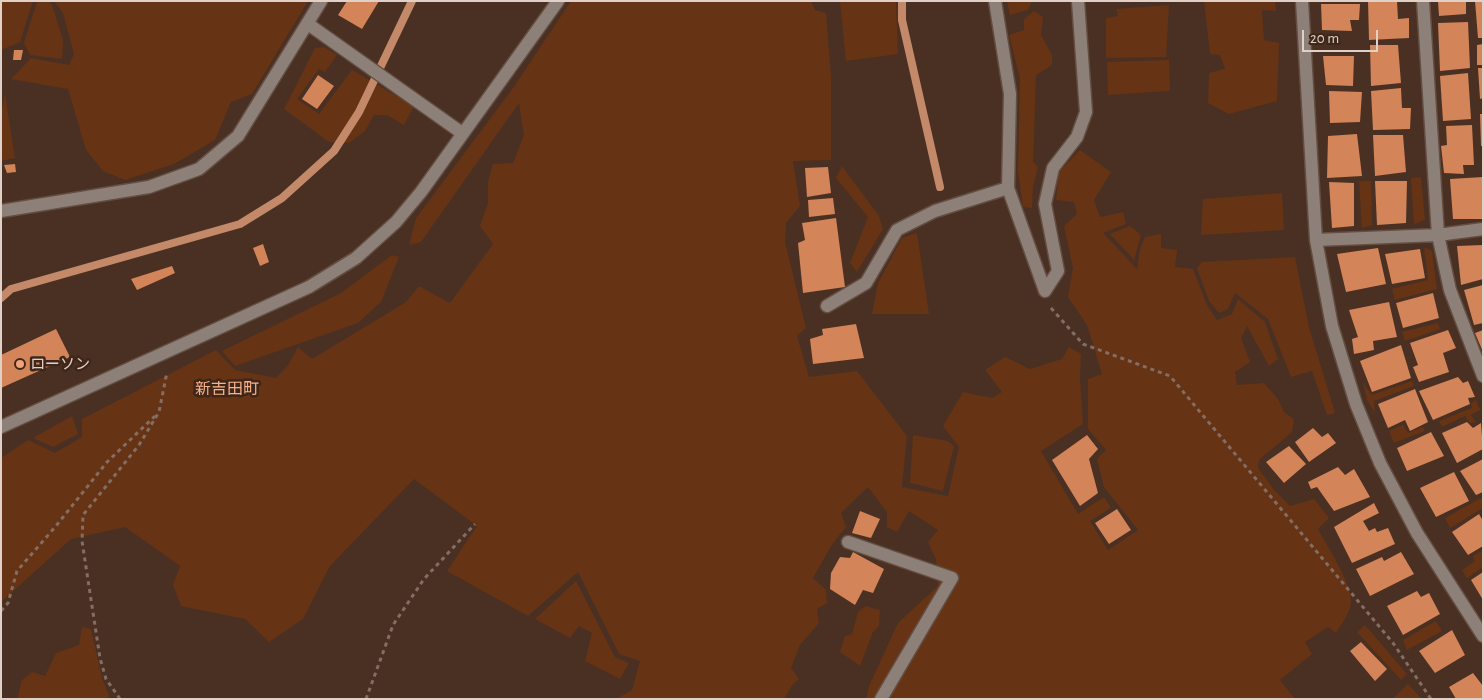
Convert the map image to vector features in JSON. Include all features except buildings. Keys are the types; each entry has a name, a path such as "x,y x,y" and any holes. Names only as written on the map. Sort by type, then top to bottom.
{"street":[{"path":"1,211 149,187 199,169 238,136 321,1"},
{"path":"1,427 309,287 356,258 396,222 421,192 558,1"},
{"path":"995,1 1010,94 1008,188 1045,291"},
{"path":"1045,291 1058,271 1045,204 1053,168 1077,137 1086,112 1078,1"},
{"path":"1302,1 1316,240 1332,326 1356,404 1380,463 1417,533 1483,636"},
{"path":"1423,1 1438,234 1450,290 1483,376"},
{"path":"308,24 462,133"},
{"path":"827,306 866,284 897,230 935,211 1008,188"},
{"path":"1316,240 1438,234 1483,229"},
{"path":"848,542 952,578 881,699"}],"path":[{"path":"1045,291 1050,306 1083,344 1170,376 1393,643 1431,699"},
{"path":"120,699 106,679 100,658 82,541 83,515 139,445 159,412 171,351"},
{"path":"1,611 8,603 16,571 56,526 107,462 159,412"},
{"path":"366,699 393,625 424,579 476,524"}],"shaded area":[{"path":"1,1 33,1 20,42 1,50"},
{"path":"49,1 52,5 63,40 62,59 30,55 24,43 37,2"},
{"path":"54,1 308,1 252,94 231,102 215,140 174,164 125,180 103,171 86,150 68,89 11,79 31,58 69,65 74,54 63,13"},
{"path":"571,1 811,1 815,10 826,13 831,77 831,160 793,161 800,206 786,223 785,242 806,328 797,336 809,377 857,371 907,436 902,487 948,496 959,447 943,426 963,392 992,398 1002,392 985,370 1005,357 1030,369 1062,359 1069,347 1081,354 1080,378 1083,424 1041,451 1078,514 1104,497 1111,508 1090,521 1108,550 1138,530 1104,487 1097,459 1106,450 1088,429 1088,379 1102,374 1087,325 1068,297 1073,268 1064,226 1077,214 1074,202 1056,200 1059,172 1080,150 1111,172 1094,200 1100,217 1123,212 1126,224 1103,233 1137,269 1140,249 1145,237 1161,234 1161,248 1177,250 1175,267 1193,269 1207,305 1217,320 1232,314 1238,299 1265,322 1278,359 1269,366 1247,326 1241,338 1250,362 1235,372 1237,385 1264,383 1278,399 1284,412 1294,419 1292,432 1259,460 1258,468 1275,491 1290,506 1314,499 1329,518 1318,529 1343,574 1351,601 1348,613 1336,633 1328,627 1305,642 1312,654 1280,680 1295,699 866,699 869,686 898,623 938,586 936,559 928,542 938,530 909,511 897,532 887,527 887,512 868,487 841,513 846,527 833,543 813,578 826,590 827,603 817,609 819,623 800,645 791,668 799,679 793,684 784,699 616,699 632,690 640,661 619,654 578,572 528,616 447,571 477,526 414,479 330,566 303,619 269,642 245,619 181,606 173,585 180,566 125,527 71,539 1,602 1,458 28,440 55,453 82,437 82,419 216,350 235,370 276,378 288,365 298,347 312,359 406,302 419,286 450,303 493,244 480,226 488,203 488,182 493,164 513,163 524,135 519,103 421,242 409,245 416,218 513,88"},
{"path":"840,1 896,1 898,54 846,61"},
{"path":"1007,1 1032,1 1028,10 1010,15"},
{"path":"1204,1 1275,1 1276,11 1262,10 1264,40 1279,43 1277,101 1229,114 1208,103 1209,73 1225,69 1220,55 1210,54"},
{"path":"1169,5 1166,57 1106,58 1106,18 1118,16 1116,9"},
{"path":"1034,11 1043,17 1041,35 1052,55 1052,65 1036,75 1033,162 1038,167 1033,186 1032,208 1023,207 1018,170 1020,78 1009,35 1024,30 1024,19"},
{"path":"324,47 337,55 325,72 319,69 297,99 319,114 352,70 414,106 404,125 387,115 374,115 365,131 349,143 329,142 284,109 315,48"},
{"path":"1169,60 1170,91 1108,95 1107,62"},
{"path":"5,94 15,158 1,161 1,114"},
{"path":"842,166 879,216 883,229 857,272 850,263 868,217 836,178"},
{"path":"1421,177 1425,220 1414,224 1411,178"},
{"path":"1359,181 1371,181 1372,225 1362,228"},
{"path":"1282,193 1284,230 1201,235 1203,199"},
{"path":"1130,226 1141,235 1134,260 1110,234"},
{"path":"917,233 929,314 872,314 878,283 902,238"},
{"path":"1424,247 1432,251 1437,289 1395,300 1392,289 1428,280"},
{"path":"392,255 399,257 381,302 358,323 235,366 222,351 341,293"},
{"path":"1295,257 1309,327 1335,413 1327,415 1312,371 1291,377 1268,319 1235,293 1228,309 1219,313 1209,301 1197,268 1202,262"},
{"path":"1438,323 1440,329 1405,341 1402,332"},
{"path":"1412,381 1414,386 1374,401 1375,413 1367,400 1363,383 1372,395"},
{"path":"1476,400 1480,410 1471,415 1476,422 1470,423 1465,416 1442,427 1439,421 1472,408 1471,403"},
{"path":"72,416 78,434 53,447 33,438"},
{"path":"1403,425 1408,433 1423,427 1425,431 1394,443 1389,431"},
{"path":"913,435 948,441 954,446 943,491 910,483"},
{"path":"1483,497 1483,508 1450,528 1445,518"},
{"path":"1483,550 1483,567 1467,578 1462,570 1475,561 1473,556"},
{"path":"576,581 615,657 629,663 620,679 585,661 592,633 579,626 570,638 535,619"},
{"path":"866,606 880,610 879,626 873,632 860,666 840,652 845,636 852,634 858,612"},
{"path":"1436,621 1442,631 1407,650 1403,640"},
{"path":"1365,625 1407,674 1401,680 1357,632"},
{"path":"82,627 91,629 102,678 109,696 108,699 17,699 22,680 32,672 45,676 56,653 79,645"},
{"path":"1408,684 1422,699 1392,699"}],"waterway":[{"path":"1,298 11,289 240,224 282,198 334,151 359,112 412,1"},
{"path":"902,1 902,20 940,187"}],"place":[{"name":"ローソン","path":"20,364"}],"district":[{"name":"新吉田町","path":"227,389"}]}
